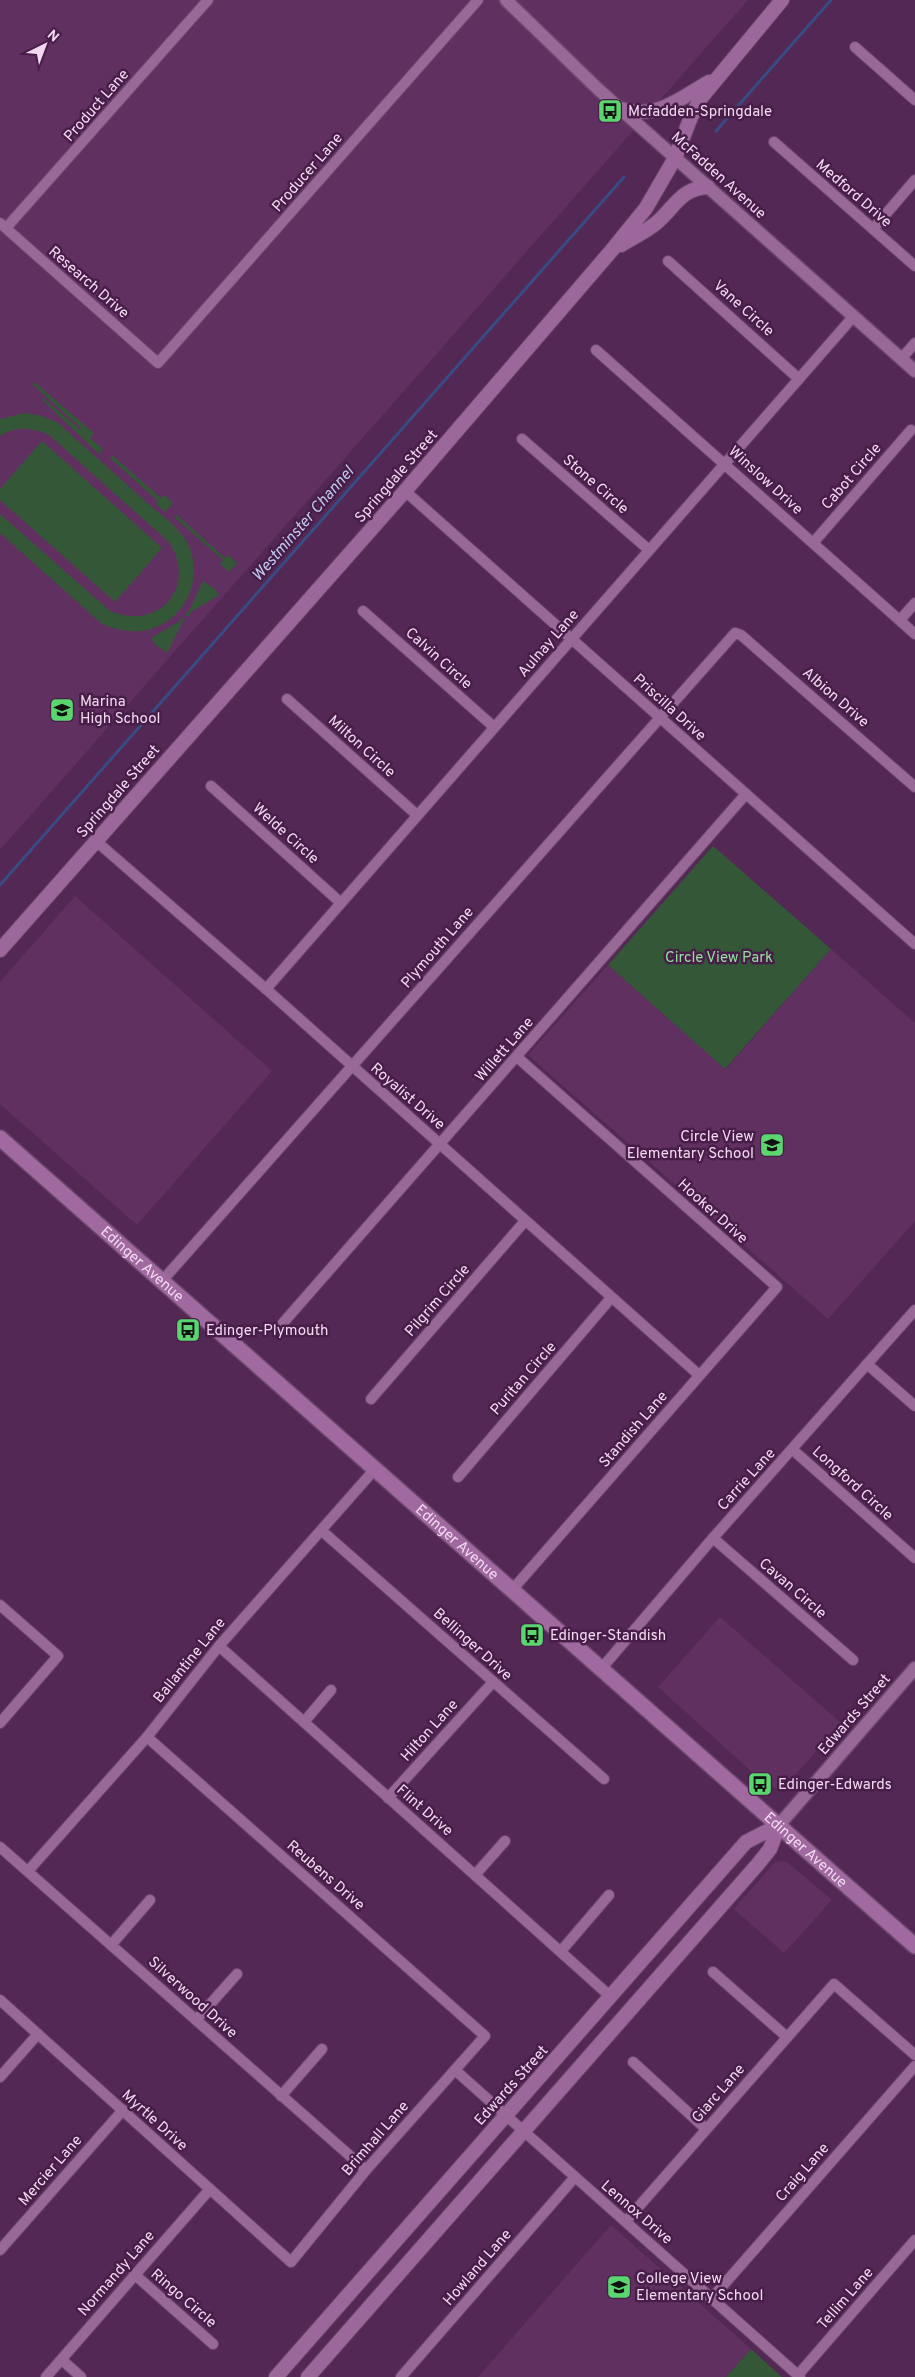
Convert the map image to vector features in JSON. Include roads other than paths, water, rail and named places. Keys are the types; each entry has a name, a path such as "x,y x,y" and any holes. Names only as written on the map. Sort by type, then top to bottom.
{"main road":[{"name":"Springdale Street","path":"0,950 405,491 612,250 646,208 675,158 691,117 714,79 782,0"},
{"path":"621,109 634,113 656,111 714,79"},
{"path":"612,250 655,224 683,196 696,188 708,187"},
{"name":"Edinger Avenue","path":"0,1138 915,1946"},
{"name":"Edwards Street","path":"276,2377 746,1842 779,1826"},
{"name":"Edwards Street","path":"308,2377 768,1853 779,1826"}],"street":[{"name":"Product Lane","path":"3,226 208,0"},
{"name":"Producer Lane","path":"158,363 478,0"},
{"name":"McFadden Avenue","path":"506,0 675,158 915,371"},
{"path":"855,47 915,100"},
{"name":"Medford Drive","path":"774,142 915,266"},
{"path":"873,229 915,180"},
{"name":"Research Drive","path":"3,226 158,363"},
{"name":"Vane Circle","path":"668,261 799,378"},
{"name":"Aulnay Lane","path":"266,988 853,316"},
{"path":"901,359 915,343"},
{"name":"Winslow Drive","path":"596,350 915,634"},
{"name":"Cabot Circle","path":"813,543 911,430"},
{"name":"Stone Circle","path":"522,439 649,550"},
{"name":"Priscilla Drive","path":"405,491 915,944"},
{"path":"900,620 915,603"},
{"name":"Calvin Circle","path":"364,611 494,727"},
{"name":"Plymouth Lane","path":"162,1281 735,633"},
{"name":"Albion Drive","path":"735,633 741,635 915,787"},
{"name":"Milton Circle","path":"287,699 417,816"},
{"name":"Welde Circle","path":"211,786 341,903"},
{"name":"Willett Lane","path":"283,1323 746,794"},
{"name":"Royalist Drive","path":"96,841 266,988 699,1375"},
{"name":"Hooker Drive","path":"517,1057 777,1287"},
{"name":"Pilgrim Circle","path":"371,1399 525,1221"},
{"name":"Standish Lane","path":"512,1590 777,1287"},
{"name":"Puritan Circle","path":"458,1477 611,1298"},
{"name":"Carrie Lane","path":"601,1669 713,1538 793,1450 915,1310"},
{"path":"867,1364 915,1406"},
{"name":"Longford Circle","path":"793,1450 915,1558"},
{"name":"Ballantine Lane","path":"28,1871 147,1737 219,1646 375,1469"},
{"name":"Bellinger Drive","path":"322,1530 604,1779"},
{"name":"Cavan Circle","path":"713,1538 854,1660"},
{"path":"0,1605 58,1656 0,1722"},
{"name":"Flint Drive","path":"219,1646 611,1997"},
{"name":"Edwards Street","path":"779,1826 915,1668"},
{"name":"Hilton Lane","path":"388,1798 493,1682"},
{"path":"304,1722 331,1690"},
{"name":"Reubens Drive","path":"147,1737 485,2036"},
{"path":"475,1875 505,1841"},
{"name":"Silverwood Drive","path":"0,1847 366,2170"},
{"path":"561,1951 609,1896"},
{"path":"111,1945 150,1900"},
{"path":"713,1972 787,2037"},
{"path":"196,2020 237,1974"},
{"name":"Giarc Lane","path":"626,2221 834,1984 915,2056"},
{"name":"Myrtle Drive","path":"0,2000 291,2262"},
{"path":"0,2077 38,2034"},
{"name":"Brimhall Lane","path":"291,2262 366,2170 485,2036"},
{"path":"281,2096 322,2049"},
{"path":"632,2062 706,2129"},
{"name":"Craig Lane","path":"712,2298 915,2066"},
{"name":"Lennox Drive","path":"455,2070 799,2376"},
{"name":"Mercier Lane","path":"0,2250 123,2110"},
{"name":"Howland Lane","path":"401,2377 575,2177"},
{"name":"Normandy Lane","path":"46,2377 210,2189"},
{"name":"Tellim Lane","path":"799,2376 915,2240"},
{"name":"Ringo Circle","path":"134,2274 213,2344"},
{"path":"62,2360 81,2377"}],"waterway":[{"name":"Westminster Channel","path":"716,131 831,0"},
{"name":"Westminster Channel","path":"0,885 624,177"}],"place":[{"name":"Mcfadden-Springdale","path":"610,111"},
{"name":"Marina High School","path":"62,710"},
{"name":"Circle View Elementary School","path":"772,1145"},
{"name":"Edinger-Plymouth","path":"188,1330"},
{"name":"Edinger-Standish","path":"532,1635"},
{"name":"Edinger-Edwards","path":"760,1784"},
{"name":"College View Elementary School","path":"619,2287"}],"park label":[{"name":"Circle View Park","path":"719,957"}]}
